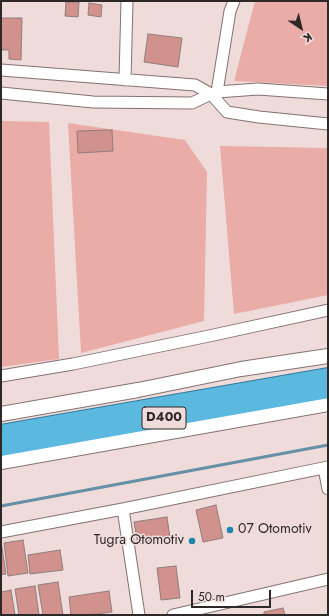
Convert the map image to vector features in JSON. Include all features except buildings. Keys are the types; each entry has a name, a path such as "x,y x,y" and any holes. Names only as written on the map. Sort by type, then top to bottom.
{"highway":[{"name":"D400","path":"1,434 328,377"},
{"name":"D400","path":"1,447 328,390"}],"street":[{"path":"125,80 127,1"},
{"path":"214,93 230,11 234,1"},
{"path":"1,70 195,86 214,93 227,112 328,124"},
{"path":"1,93 94,102 177,103 192,103 214,93 258,89 328,94"},
{"path":"1,376 73,364 202,338 328,310"},
{"path":"1,414 241,370 328,356"},
{"path":"1,462 328,404"},
{"path":"1,532 326,468 328,489"},
{"path":"123,509 139,615"},
{"path":"173,615 328,579"}],"shaded area":[{"path":"255,1 328,1 328,86 234,81"},
{"path":"1,121 49,122 59,359 1,367"},
{"path":"68,123 185,140 207,172 204,321 81,353"},
{"path":"220,146 328,148 328,295 234,314"}],"waterway":[{"path":"1,506 328,445"}],"place":[{"name":"07 Otomotiv","path":"230,530"},
{"name":"Tugra Otomotiv","path":"192,541"}]}
